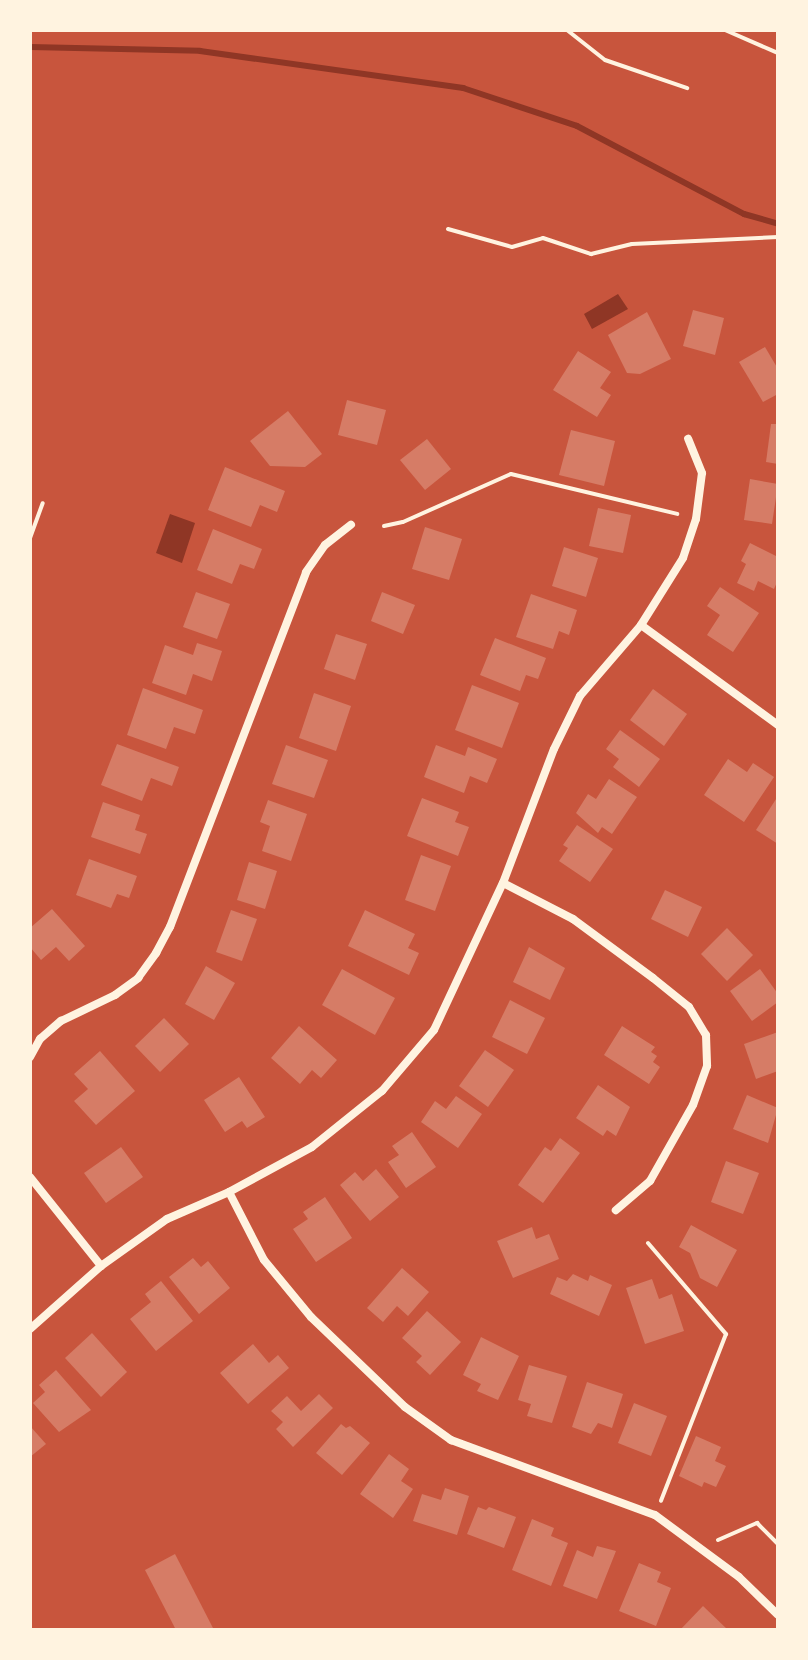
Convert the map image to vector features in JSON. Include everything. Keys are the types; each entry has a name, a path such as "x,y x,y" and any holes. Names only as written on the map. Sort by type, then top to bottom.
{"street":[{"path":"30,1329 101,1266 167,1219 229,1192 312,1147 382,1091 434,1030 503,883 554,749 580,696 641,625 683,558 696,519 702,473 688,439"},
{"path":"30,1057 40,1039 61,1021 115,995 138,978 156,953 170,927 306,572 325,545 351,525"},
{"path":"641,625 778,725"},
{"path":"503,883 573,919 653,978 689,1007 706,1035 707,1066 693,1105 650,1181 616,1210"},
{"path":"30,1177 101,1266"},
{"path":"229,1192 264,1260 311,1317 405,1407 451,1440 655,1515 739,1577 778,1615"}],"path":[{"path":"567,30 605,60 687,88"},
{"path":"725,30 778,53"},
{"path":"448,229 512,247 543,238 591,254 632,244 778,237"},
{"path":"384,526 403,522 511,474 677,514"},
{"path":"30,538 43,503"},
{"path":"648,1243 726,1334 661,1501"},
{"path":"718,1540 757,1523 778,1544"}],"shaded area":[{"path":"618,294 628,309 592,329 584,314"},
{"path":"170,514 195,523 182,563 156,553"}],"building":[{"path":"693,310 724,318 715,355 683,346"},
{"path":"647,312 671,359 640,374 627,373 608,335"},
{"path":"765,347 778,369 778,394 763,402 739,362"},
{"path":"578,351 611,372 600,388 611,395 597,417 553,390"},
{"path":"347,400 386,410 377,445 338,435"},
{"path":"288,411 322,454 305,467 270,466 250,441"},
{"path":"771,424 778,424 778,464 766,462"},
{"path":"571,430 615,441 604,486 559,475"},
{"path":"427,439 451,469 425,490 400,460"},
{"path":"225,467 285,491 277,512 260,505 251,527 208,510"},
{"path":"750,479 778,484 772,524 744,520"},
{"path":"598,508 631,515 623,553 589,546"},
{"path":"425,527 462,539 449,580 412,569"},
{"path":"213,529 262,549 254,569 240,564 232,584 197,570"},
{"path":"750,543 778,557 778,580 774,589 758,581 754,591 737,583 746,564 741,561"},
{"path":"564,547 598,558 586,597 552,586"},
{"path":"720,587 759,613 733,652 707,635 720,615 707,606"},
{"path":"196,592 230,604 217,639 183,627"},
{"path":"382,592 415,605 403,634 371,621"},
{"path":"531,594 577,610 569,635 559,631 553,649 516,637"},
{"path":"336,634 367,644 355,680 324,669"},
{"path":"495,638 546,658 538,679 526,675 520,691 480,675"},
{"path":"197,643 222,651 212,681 193,674 186,695 152,683 165,645 193,655"},
{"path":"472,685 519,703 502,748 455,730"},
{"path":"143,688 203,710 195,734 174,727 166,749 127,735"},
{"path":"653,689 687,714 664,746 630,720"},
{"path":"314,693 351,706 336,751 299,738"},
{"path":"620,730 660,759 639,787 613,767 619,759 606,749"},
{"path":"117,744 179,767 172,786 151,778 142,801 101,785"},
{"path":"286,745 328,760 314,798 272,784"},
{"path":"436,745 465,756 468,747 497,759 487,783 470,776 464,793 424,777"},
{"path":"728,759 747,772 753,763 774,777 744,822 704,795"},
{"path":"609,779 637,797 612,834 602,827 598,833 576,813 588,794 596,799"},
{"path":"778,796 778,844 756,830"},
{"path":"422,798 459,812 455,822 469,827 458,856 407,836"},
{"path":"268,800 307,814 291,861 262,851 270,826 260,822"},
{"path":"103,802 140,815 135,830 147,834 140,854 91,837"},
{"path":"577,825 613,849 590,882 559,861 568,848 563,845"},
{"path":"421,855 451,866 435,911 405,900"},
{"path":"89,859 137,876 129,898 117,894 111,908 76,895"},
{"path":"249,862 277,871 265,909 237,900"},
{"path":"665,890 702,907 688,937 651,919"},
{"path":"52,909 85,946 69,961 56,947 41,960 30,947 30,928"},
{"path":"231,910 257,919 242,961 216,952"},
{"path":"365,910 415,934 408,948 419,953 409,975 348,946"},
{"path":"727,928 753,955 727,981 701,954"},
{"path":"529,947 565,968 550,1000 513,982"},
{"path":"206,966 235,983 214,1020 185,1004"},
{"path":"342,969 395,998 375,1035 322,1005"},
{"path":"760,969 778,994 778,1002 752,1021 730,991"},
{"path":"510,1000 545,1018 527,1054 492,1037"},
{"path":"164,1018 189,1044 160,1072 135,1046"},
{"path":"299,1026 337,1060 321,1078 312,1070 300,1084 271,1058"},
{"path":"622,1026 655,1047 651,1052 657,1056 653,1062 660,1067 649,1084 604,1055"},
{"path":"778,1032 778,1071 756,1079 744,1044"},
{"path":"485,1050 514,1070 488,1107 459,1086"},
{"path":"100,1051 135,1091 96,1125 74,1101 88,1089 74,1074"},
{"path":"239,1077 265,1117 247,1128 242,1121 225,1132 204,1100"},
{"path":"598,1085 630,1107 616,1136 607,1130 603,1136 576,1118"},
{"path":"747,1095 778,1108 768,1143 733,1129"},
{"path":"456,1096 482,1114 458,1148 421,1122 435,1101 446,1109"},
{"path":"412,1132 436,1167 406,1188 388,1162 399,1155 392,1146"},
{"path":"560,1138 580,1153 543,1203 518,1185 545,1147 551,1151"},
{"path":"121,1147 143,1177 106,1203 84,1173"},
{"path":"726,1161 759,1173 743,1214 711,1202"},
{"path":"376,1169 399,1197 370,1221 340,1185 355,1172 363,1181"},
{"path":"325,1197 352,1238 316,1262 293,1229 308,1219 303,1212"},
{"path":"691,1225 737,1250 717,1287 700,1278 690,1253 679,1247"},
{"path":"532,1227 536,1239 549,1234 559,1259 513,1278 497,1241"},
{"path":"193,1258 201,1267 208,1261 230,1288 199,1314 169,1277"},
{"path":"402,1268 429,1292 408,1316 397,1306 383,1322 367,1308"},
{"path":"573,1274 588,1281 590,1275 612,1285 599,1316 550,1294 557,1277 567,1281"},
{"path":"652,1279 659,1299 672,1294 684,1331 645,1344 626,1288"},
{"path":"161,1281 193,1321 156,1351 130,1319 151,1302 145,1294"},
{"path":"427,1311 461,1342 430,1375 416,1362 422,1356 402,1338"},
{"path":"92,1333 127,1372 101,1397 65,1358"},
{"path":"481,1337 519,1356 498,1400 477,1391 481,1384 463,1375"},
{"path":"253,1344 269,1363 278,1355 289,1368 248,1404 220,1373"},
{"path":"529,1365 567,1376 552,1423 527,1416 531,1404 518,1400"},
{"path":"56,1370 91,1410 59,1432 33,1403 45,1392 39,1385"},
{"path":"587,1382 623,1394 612,1428 598,1423 591,1434 572,1427"},
{"path":"319,1394 333,1408 293,1447 276,1429 283,1422 271,1411 287,1396 301,1411"},
{"path":"634,1403 667,1416 651,1456 618,1443"},
{"path":"341,1424 346,1428 350,1426 370,1443 342,1475 316,1453"},
{"path":"30,1426 46,1444 30,1457"},
{"path":"696,1436 721,1447 715,1461 726,1466 716,1487 704,1482 702,1487 679,1476"},
{"path":"389,1454 409,1469 401,1481 413,1489 393,1518 360,1494"},
{"path":"445,1488 469,1496 457,1535 413,1521 422,1494 441,1500"},
{"path":"478,1507 486,1510 489,1507 516,1517 504,1548 467,1534"},
{"path":"532,1519 554,1528 551,1536 568,1543 551,1586 512,1570"},
{"path":"597,1546 616,1551 597,1599 563,1586 577,1550 593,1557"},
{"path":"175,1554 214,1630 176,1630 145,1570"},
{"path":"639,1563 661,1572 657,1582 671,1588 656,1626 619,1611"},
{"path":"703,1606 728,1630 680,1630"}],"waterway":[{"path":"30,47 200,51 463,88 577,126 744,214 778,224"}]}
